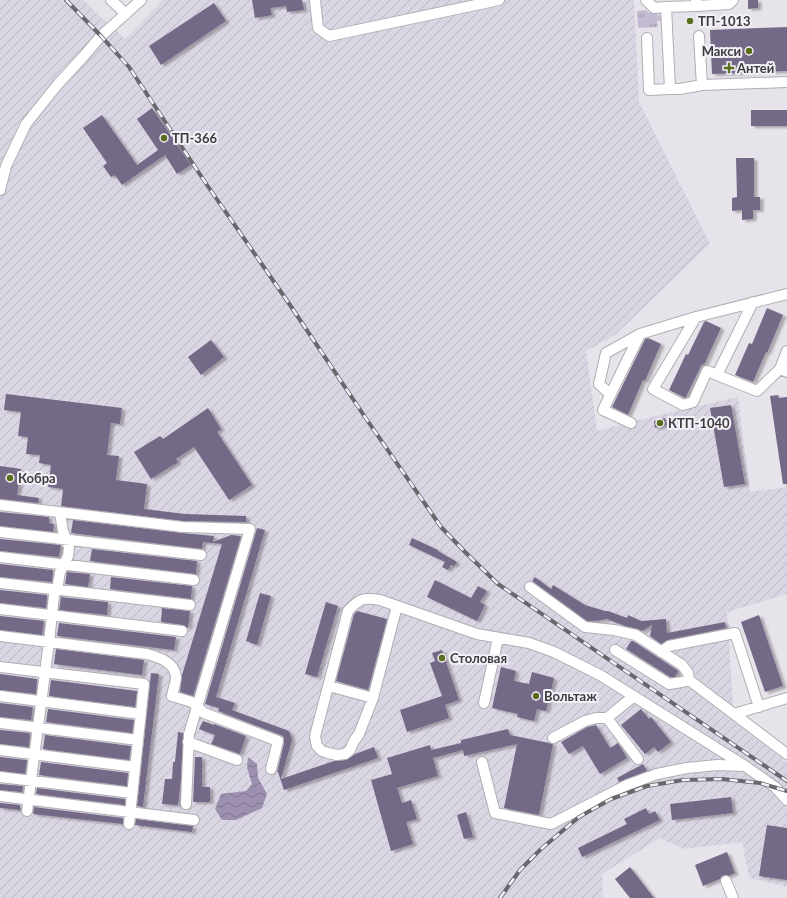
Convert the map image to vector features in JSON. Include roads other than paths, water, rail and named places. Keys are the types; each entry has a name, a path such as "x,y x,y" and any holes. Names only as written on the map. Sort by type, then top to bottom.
{"street":[{"path":"110,0 126,14"},
{"path":"0,190 6,166 26,124 58,84 101,36 141,0"},
{"path":"315,0 318,28 329,36 499,0"},
{"path":"646,0 654,8 696,3 729,4 733,0"},
{"path":"666,7 670,89"},
{"path":"699,36 702,85"},
{"path":"647,38 649,90 680,89 702,85 787,82"},
{"path":"610,394 599,384 606,354 640,334 696,317 787,294"},
{"path":"717,375 753,302"},
{"path":"696,317 653,389 682,404 693,402 707,371 757,391 784,371 787,351"},
{"path":"631,423 603,410 640,334"},
{"path":"0,506 183,527 250,529 188,734 186,804"},
{"path":"27,811 54,595 57,590 60,572 68,556 69,547 63,531 60,512"},
{"path":"0,532 201,555"},
{"path":"0,558 194,580"},
{"path":"0,583 190,605"},
{"path":"530,587 585,627 614,630 636,635 682,665 690,676 689,680"},
{"path":"397,606 373,698 360,734 354,741 350,750 345,754 328,754 322,751 316,742 316,736 348,611 356,602 369,598 380,600 478,634 529,644 554,652 600,675 745,766 775,787 787,800"},
{"path":"0,609 182,632"},
{"path":"661,652 669,646 735,633 759,706"},
{"path":"0,636 147,654 162,658 172,666 176,677 172,696 192,702 204,713 278,741 271,769"},
{"path":"484,703 498,638"},
{"path":"615,650 668,684 689,680"},
{"path":"0,667 144,684 129,824"},
{"path":"689,680 787,754"},
{"path":"329,686 373,698"},
{"path":"0,696 141,714"},
{"path":"553,738 585,721 596,718 607,718 634,696"},
{"path":"734,714 787,698"},
{"path":"607,718 638,760"},
{"path":"0,723 138,740"},
{"path":"188,742 237,760"},
{"path":"0,750 135,767"},
{"path":"482,762 495,813 550,824 627,785 657,774 695,767 717,765 745,766"},
{"path":"0,777 132,793"},
{"path":"0,796 194,820"},
{"path":"726,881 733,898"}],"water":[{"path":"248,757 257,764 258,778 267,794 262,808 236,820 222,820 215,809 221,794 246,791 252,784 247,768"}],"railway":[{"path":"66,0 129,67 207,185 441,527 498,584 787,781"},
{"path":"500,898 520,870 541,849 579,817 611,799 647,786 683,780 722,779 760,783 787,791"}],"place":[{"name":"ТП-1013","path":"690,21"},
{"name":"Макси","path":"749,51"},
{"name":"Антей","path":"729,68"},
{"name":"ТП-366","path":"164,138"},
{"name":"КТП-1040","path":"660,423"},
{"name":"Кобра","path":"10,478"},
{"name":"Столовая","path":"442,658"},
{"name":"Вольтаж","path":"536,696"}]}
